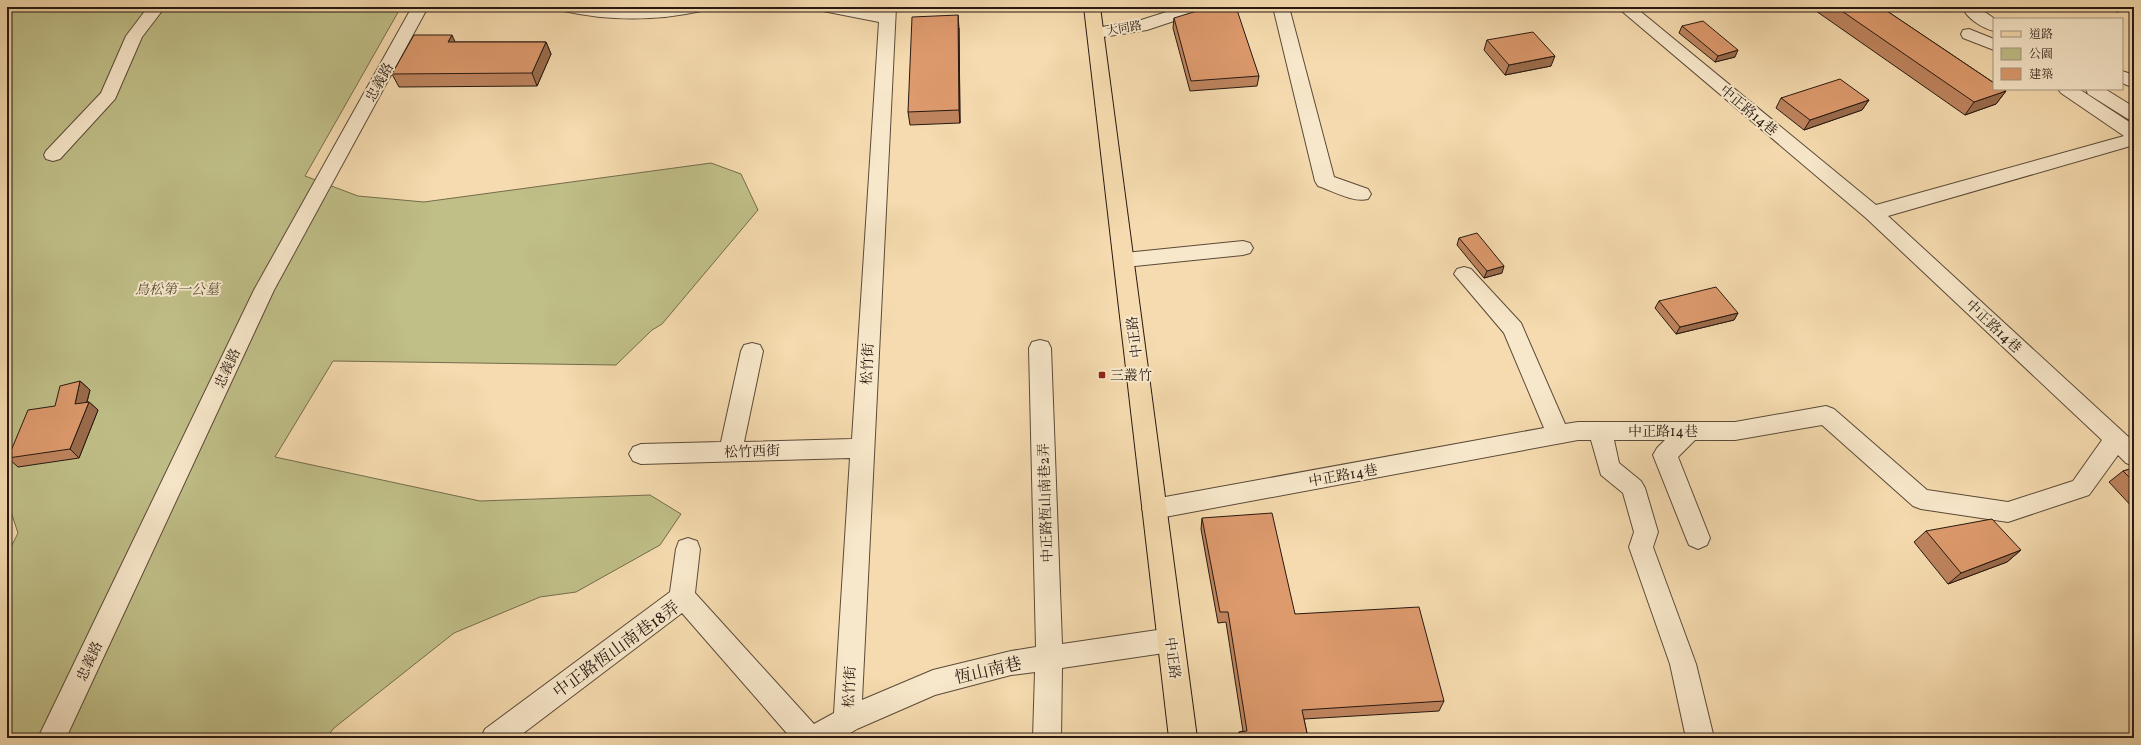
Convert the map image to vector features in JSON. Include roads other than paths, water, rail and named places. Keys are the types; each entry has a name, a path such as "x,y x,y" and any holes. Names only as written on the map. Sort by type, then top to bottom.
{"main road":[{"name":"中正路","path":"1092,7 1125,260 1154,509 1183,738"}],"street":[{"path":"53,155 109,95 134,36 157,7"},
{"name":"忠義路","path":"52,738 264,290 420,7"},
{"path":"570,7 594,11 633,13 664,13 695,7"},
{"path":"829,7 888,13"},
{"name":"大同路","path":"1096,33 1142,26 1198,7"},
{"path":"1281,7 1325,181 1361,194"},
{"name":"中正路14巷","path":"1625,7 1873,213 2134,456"},
{"path":"1973,12 1993,25"},
{"name":"松竹街","path":"847,720 888,13"},
{"path":"1969,34 1993,45"},
{"path":"2123,76 2134,82"},
{"path":"2068,90 2134,134"},
{"path":"2095,90 2134,115"},
{"path":"1873,213 2134,139"},
{"path":"1125,260 1243,248"},
{"path":"1464,274 1512,329 1558,435"},
{"name":"中正路恆山南巷2弄","path":"1040,348 1049,657 1047,738"},
{"path":"732,452 752,351"},
{"name":"中正路14巷","path":"1154,509 1578,431 1736,431 1826,415 1922,499 2008,512 2081,488 2116,440"},
{"path":"1600,431 1609,468 1632,488 1646,532 1641,547 1683,664 1700,738"},
{"path":"1690,431 1665,455 1698,538"},
{"name":"松竹西街","path":"641,454 863,448"},
{"path":"682,598 688,550"},
{"name":"中正路恆山南巷18弄","path":"495,738 682,598 691,605 809,738"},
{"name":"恆山南巷","path":"816,738 847,720 933,683 1011,663 1171,640"}],"place":[{"name":"三叢竹","path":"1102,375"}],"park label":[{"name":"鳥松第一公墓","path":"177,289"}]}
